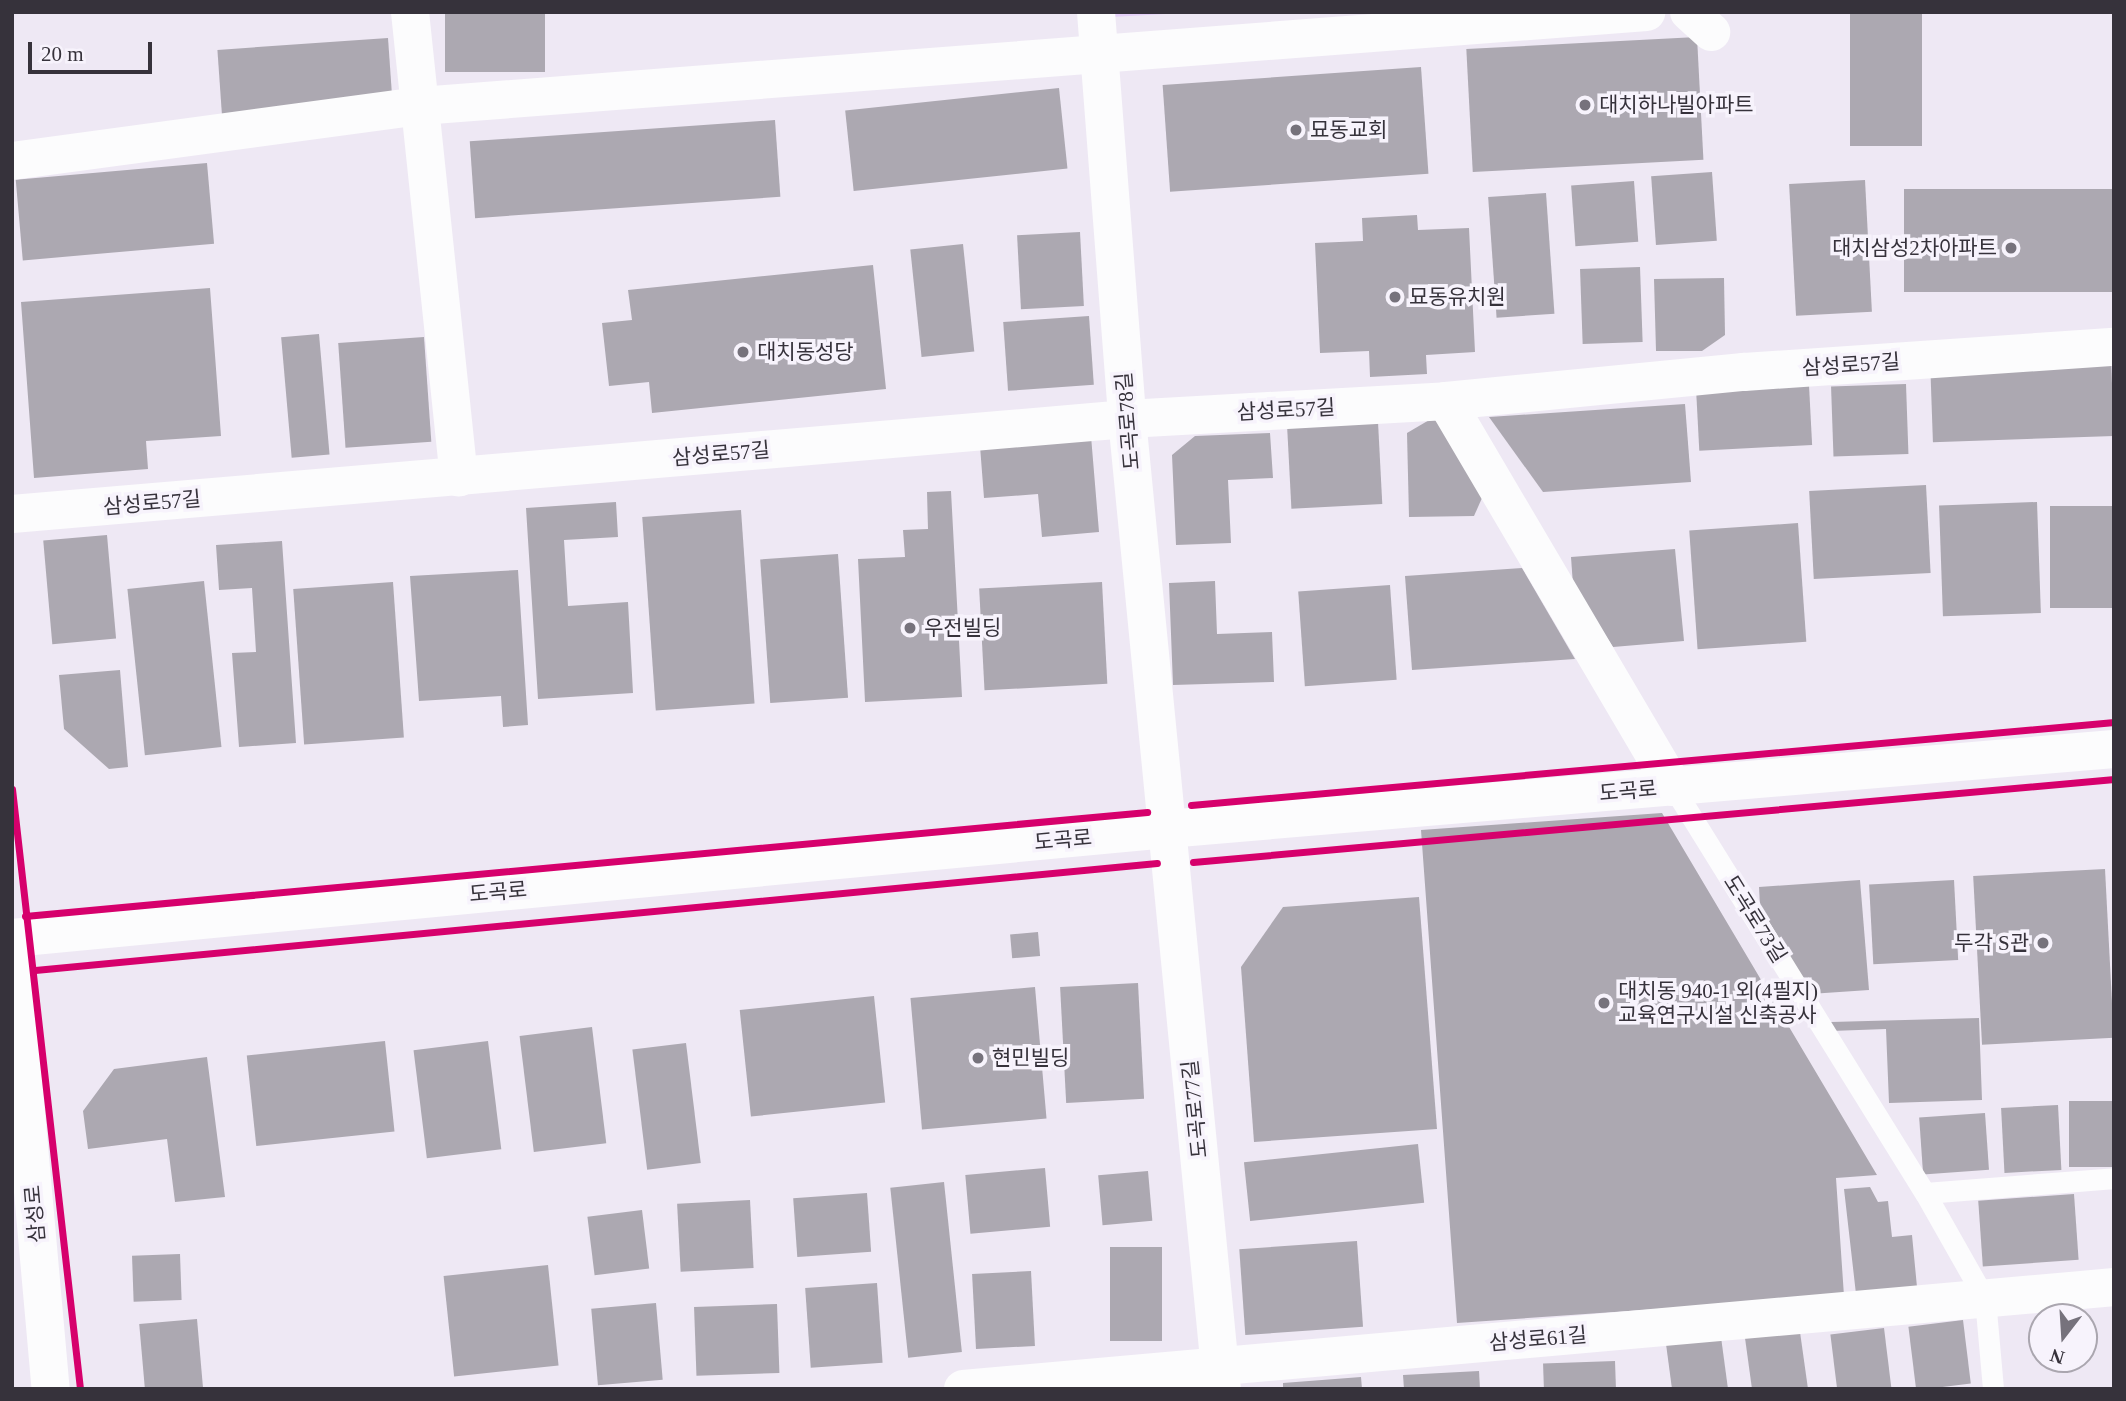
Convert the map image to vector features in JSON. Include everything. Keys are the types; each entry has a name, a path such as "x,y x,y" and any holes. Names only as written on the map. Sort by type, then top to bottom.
{"street":[{"path":"410,12 459,477"},
{"name":"도곡로78길","path":"1096,12 1127,419 1167,829"},
{"path":"12,161 420,106 1101,56 1646,12"},
{"name":"삼성로57길","path":"12,514 1127,419 1446,401 1744,372 2114,347"},
{"path":"1446,401 1673,787"},
{"name":"도곡로","path":"12,938 1167,829 2114,749"},
{"name":"도곡로77길","path":"1167,829 1221,1378"},
{"name":"삼성로","path":"12,956 51,1389"},
{"name":"삼성로61길","path":"963,1389 1221,1378 1985,1298 2114,1287"}],"lane":[{"name":"도곡로73길","path":"1673,787 1925,1193 1985,1298 1993,1389"},
{"path":"1925,1193 2114,1178"}],"shaded area":[{"path":"1111,12 1202,12 1111,17"}],"building":[{"path":"445,12 545,12 545,72 445,72"},
{"path":"1850,12 1922,12 1922,146 1850,146"},
{"name":"대치하나빌아파트","path":"1697,37 1703,160 1473,172 1466,49"},
{"path":"388,38 393,103 222,115 217,50"},
{"name":"묘동교회","path":"1421,67 1428,174 1170,192 1163,85"},
{"path":"1059,88 1067,169 854,191 845,110"},
{"path":"775,120 780,197 475,218 470,141"},
{"path":"207,163 214,244 23,260 16,180"},
{"path":"1712,172 1717,241 1656,245 1651,176"},
{"path":"1865,180 1872,312 1796,316 1789,184"},
{"path":"1634,181 1638,242 1575,246 1571,185"},
{"name":"대치삼성2차아파트","path":"1904,189 2114,189 2114,292 1904,292"},
{"path":"1546,193 1554,314 1497,318 1488,197"},
{"name":"묘동유치원","path":"1417,215 1418,230 1469,228 1475,352 1426,355 1427,374 1370,377 1369,351 1320,353 1315,243 1363,241 1362,218"},
{"path":"1080,232 1084,306 1021,309 1017,235"},
{"path":"963,244 974,351 922,357 910,250"},
{"name":"대치동성당","path":"873,265 886,389 652,413 649,382 609,386 602,323 632,320 628,290"},
{"path":"1640,267 1643,342 1583,344 1580,269"},
{"path":"1724,278 1725,335 1702,351 1656,351 1654,279"},
{"path":"210,288 221,436 146,441 148,469 34,478 21,302"},
{"path":"1089,316 1094,385 1008,391 1003,322"},
{"path":"319,334 330,455 292,458 281,337"},
{"path":"424,337 431,442 346,448 338,343"},
{"path":"2111,355 2114,436 1933,442 1930,361"},
{"path":"1906,384 1908,454 1833,457 1831,387"},
{"path":"1809,385 1812,445 1699,451 1696,391"},
{"path":"1685,404 1691,482 1543,492 1489,417"},
{"path":"1436,416 1482,498 1474,516 1409,517 1407,433"},
{"path":"1378,422 1382,504 1291,509 1287,427"},
{"path":"1270,433 1273,478 1228,480 1231,543 1176,545 1172,455 1195,436"},
{"path":"1091,436 1099,532 1042,537 1038,494 984,498 980,446"},
{"path":"1926,485 1931,573 1814,579 1809,491"},
{"name":"우전빌딩","path":"951,491 962,697 865,702 858,559 905,557 903,530 928,529 927,492"},
{"path":"616,502 618,537 564,540 568,606 628,602 633,693 538,699 526,508"},
{"path":"2037,502 2041,613 1943,616 1939,505"},
{"path":"2050,506 2114,506 2114,608 2050,608"},
{"path":"741,510 755,704 656,710 642,517"},
{"path":"1798,523 1806,642 1698,649 1689,531"},
{"path":"107,535 116,639 52,644 43,541"},
{"path":"282,541 296,743 239,747 232,653 256,652 252,588 219,590 216,545"},
{"path":"1675,549 1684,641 1613,647 1573,585 1571,557"},
{"path":"838,554 848,698 770,703 760,559"},
{"path":"1522,568 1575,659 1412,670 1405,576"},
{"path":"518,570 528,725 503,727 501,696 419,701 410,576"},
{"path":"204,581 221,747 145,755 127,589"},
{"path":"1215,581 1217,634 1272,632 1274,682 1173,685 1169,583"},
{"path":"393,582 404,738 304,745 293,589"},
{"path":"1102,582 1107,684 985,690 979,588"},
{"path":"1390,585 1397,680 1305,686 1298,591"},
{"path":"120,670 128,767 109,769 64,729 59,675"},
{"name":"대치동 940-1 외(4필지) 교육연구시설 신축공사","path":"1662,813 1877,1175 1836,1178 1844,1296 1457,1323 1421,830"},
{"name":"두각 S관","path":"2105,869 2114,1038 1982,1045 1973,876"},
{"path":"1860,880 1869,990 1810,994 1760,906 1759,887"},
{"path":"1954,880 1958,960 1873,964 1869,884"},
{"path":"1419,897 1437,1129 1254,1142 1241,967 1283,907"},
{"path":"1038,932 1040,956 1012,958 1010,934"},
{"path":"1138,983 1144,1099 1066,1103 1060,987"},
{"name":"현민빌딩","path":"1035,987 1047,1118 922,1129 910,998"},
{"path":"874,996 885,1102 751,1117 740,1010"},
{"path":"1979,1018 1982,1100 1889,1103 1886,1029 1831,1031 1831,1022"},
{"path":"592,1027 606,1143 534,1152 520,1036"},
{"path":"385,1041 395,1132 256,1146 247,1056"},
{"path":"488,1041 501,1149 427,1158 414,1050"},
{"path":"686,1043 701,1163 647,1170 632,1050"},
{"path":"207,1057 225,1197 175,1202 167,1139 88,1149 83,1111 114,1069"},
{"path":"2069,1101 2114,1101 2114,1167 2069,1167"},
{"path":"2058,1105 2061,1170 2004,1173 2001,1108"},
{"path":"1985,1113 1989,1170 1923,1174 1919,1118"},
{"path":"1418,1144 1424,1203 1250,1221 1244,1162"},
{"path":"1045,1168 1050,1227 970,1234 965,1175"},
{"path":"1148,1171 1152,1221 1103,1225 1098,1175"},
{"path":"944,1182 962,1352 908,1358 890,1188"},
{"path":"1870,1187 1878,1202 1888,1201 1892,1237 1912,1235 1917,1287 1856,1294 1844,1189"},
{"path":"867,1193 871,1252 797,1257 793,1198"},
{"path":"2074,1194 2079,1260 1983,1267 1978,1201"},
{"path":"750,1200 754,1268 681,1272 677,1204"},
{"path":"642,1210 649,1269 595,1275 587,1217"},
{"path":"1357,1241 1363,1327 1245,1335 1239,1249"},
{"path":"1110,1247 1162,1247 1162,1341 1110,1341"},
{"path":"180,1254 182,1300 134,1302 132,1256"},
{"path":"548,1265 559,1365 454,1376 444,1276"},
{"path":"1031,1271 1035,1346 976,1349 972,1274"},
{"path":"877,1283 883,1363 811,1368 805,1288"},
{"path":"656,1303 663,1380 598,1385 591,1309"},
{"path":"777,1304 779,1373 696,1376 694,1307"},
{"path":"197,1319 203,1389 145,1389 139,1324"},
{"path":"1963,1320 1971,1384 1916,1389 1908,1327"},
{"path":"1884,1328 1891,1389 1837,1389 1830,1335"},
{"path":"1800,1332 1808,1389 1752,1389 1745,1338"},
{"path":"1721,1337 1728,1389 1672,1389 1666,1344"},
{"path":"1615,1361 1616,1389 1544,1389 1543,1364"},
{"path":"1479,1371 1480,1389 1404,1389 1403,1375"},
{"path":"1361,1377 1362,1389 1283,1389 1283,1383"}],"cycle path":[{"path":"1191,805 2114,722"},
{"path":"1193,862 2114,779"},
{"path":"12,789 80,1389"},
{"path":"25,916 1147,812"},
{"path":"35,970 1157,863"}],"place":[{"name":"대치하나빌아파트","path":"1585,105"},
{"name":"묘동교회","path":"1296,130"},
{"name":"대치삼성2차아파트","path":"2011,248"},
{"name":"묘동유치원","path":"1395,297"},
{"name":"대치동성당","path":"743,352"},
{"name":"우전빌딩","path":"910,628"},
{"name":"두각 S관","path":"2043,943"},
{"name":"대치동 940-1 외(4필지) 교육연구시설 신축공사","path":"1604,1003"},
{"name":"현민빌딩","path":"978,1058"}]}
